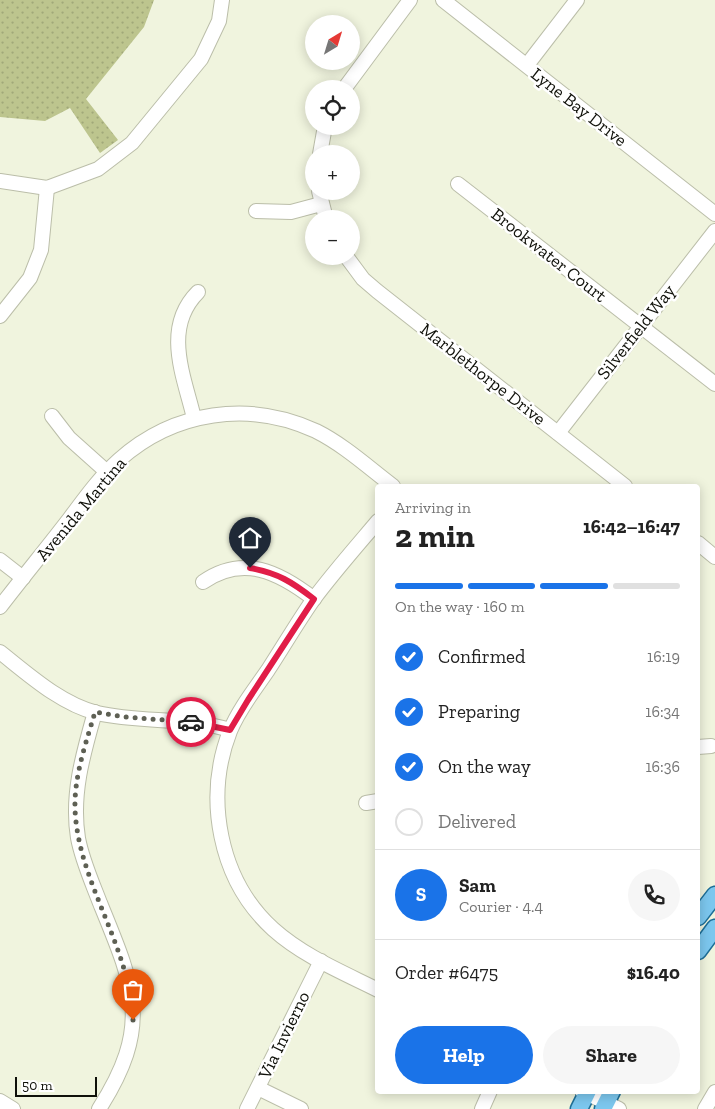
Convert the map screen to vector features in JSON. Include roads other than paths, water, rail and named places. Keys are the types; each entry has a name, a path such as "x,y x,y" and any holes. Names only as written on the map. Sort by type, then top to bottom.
{"main road":[{"path":"700,914 715,895"},
{"path":"700,949 715,928"},
{"path":"579,1109 584,1094"}],"street":[{"path":"0,181 47,188 98,168 132,142 201,59 220,21 222,0"},
{"path":"351,80 410,0"},
{"name":"Lyne Bay Drive","path":"443,0 715,214"},
{"path":"527,65 577,0"},
{"name":"Brookwater Court","path":"458,184 715,384"},
{"path":"0,316 30,278 41,250 47,188"},
{"path":"256,211 291,212 316,200"},
{"name":"Silverfield Way","path":"558,433 715,231"},
{"name":"Marblethorpe Drive","path":"353,265 363,279 377,291 623,484"},
{"path":"194,418 178,357 177,339 182,314 198,292"},
{"name":"Avenida Martina","path":"0,607 106,472 151,437 194,418 210,414 250,414 295,423 334,442 390,484"},
{"path":"52,416 69,438 106,472"},
{"path":"375,525 314,599 230,730 220,771 217,807 219,828 230,865 246,895 258,912 295,946 375,988"},
{"path":"700,545 715,557"},
{"path":"0,560 23,578"},
{"path":"203,582 227,569 250,568 273,572 293,583 314,599"},
{"path":"0,652 37,681 63,698 95,712 125,717 198,723 230,730"},
{"path":"95,712 78,781 75,807 78,839 87,870 127,975 132,997 133,1020 130,1043 121,1071 99,1109"},
{"name":"Via Invierno","path":"247,1109 321,961"},
{"path":"258,1088 301,1109"},
{"path":"705,1109 715,1092"},
{"path":"482,1109 489,1094"},
{"path":"590,1094 610,1103"},
{"path":"0,1101 13,1109"}]}
